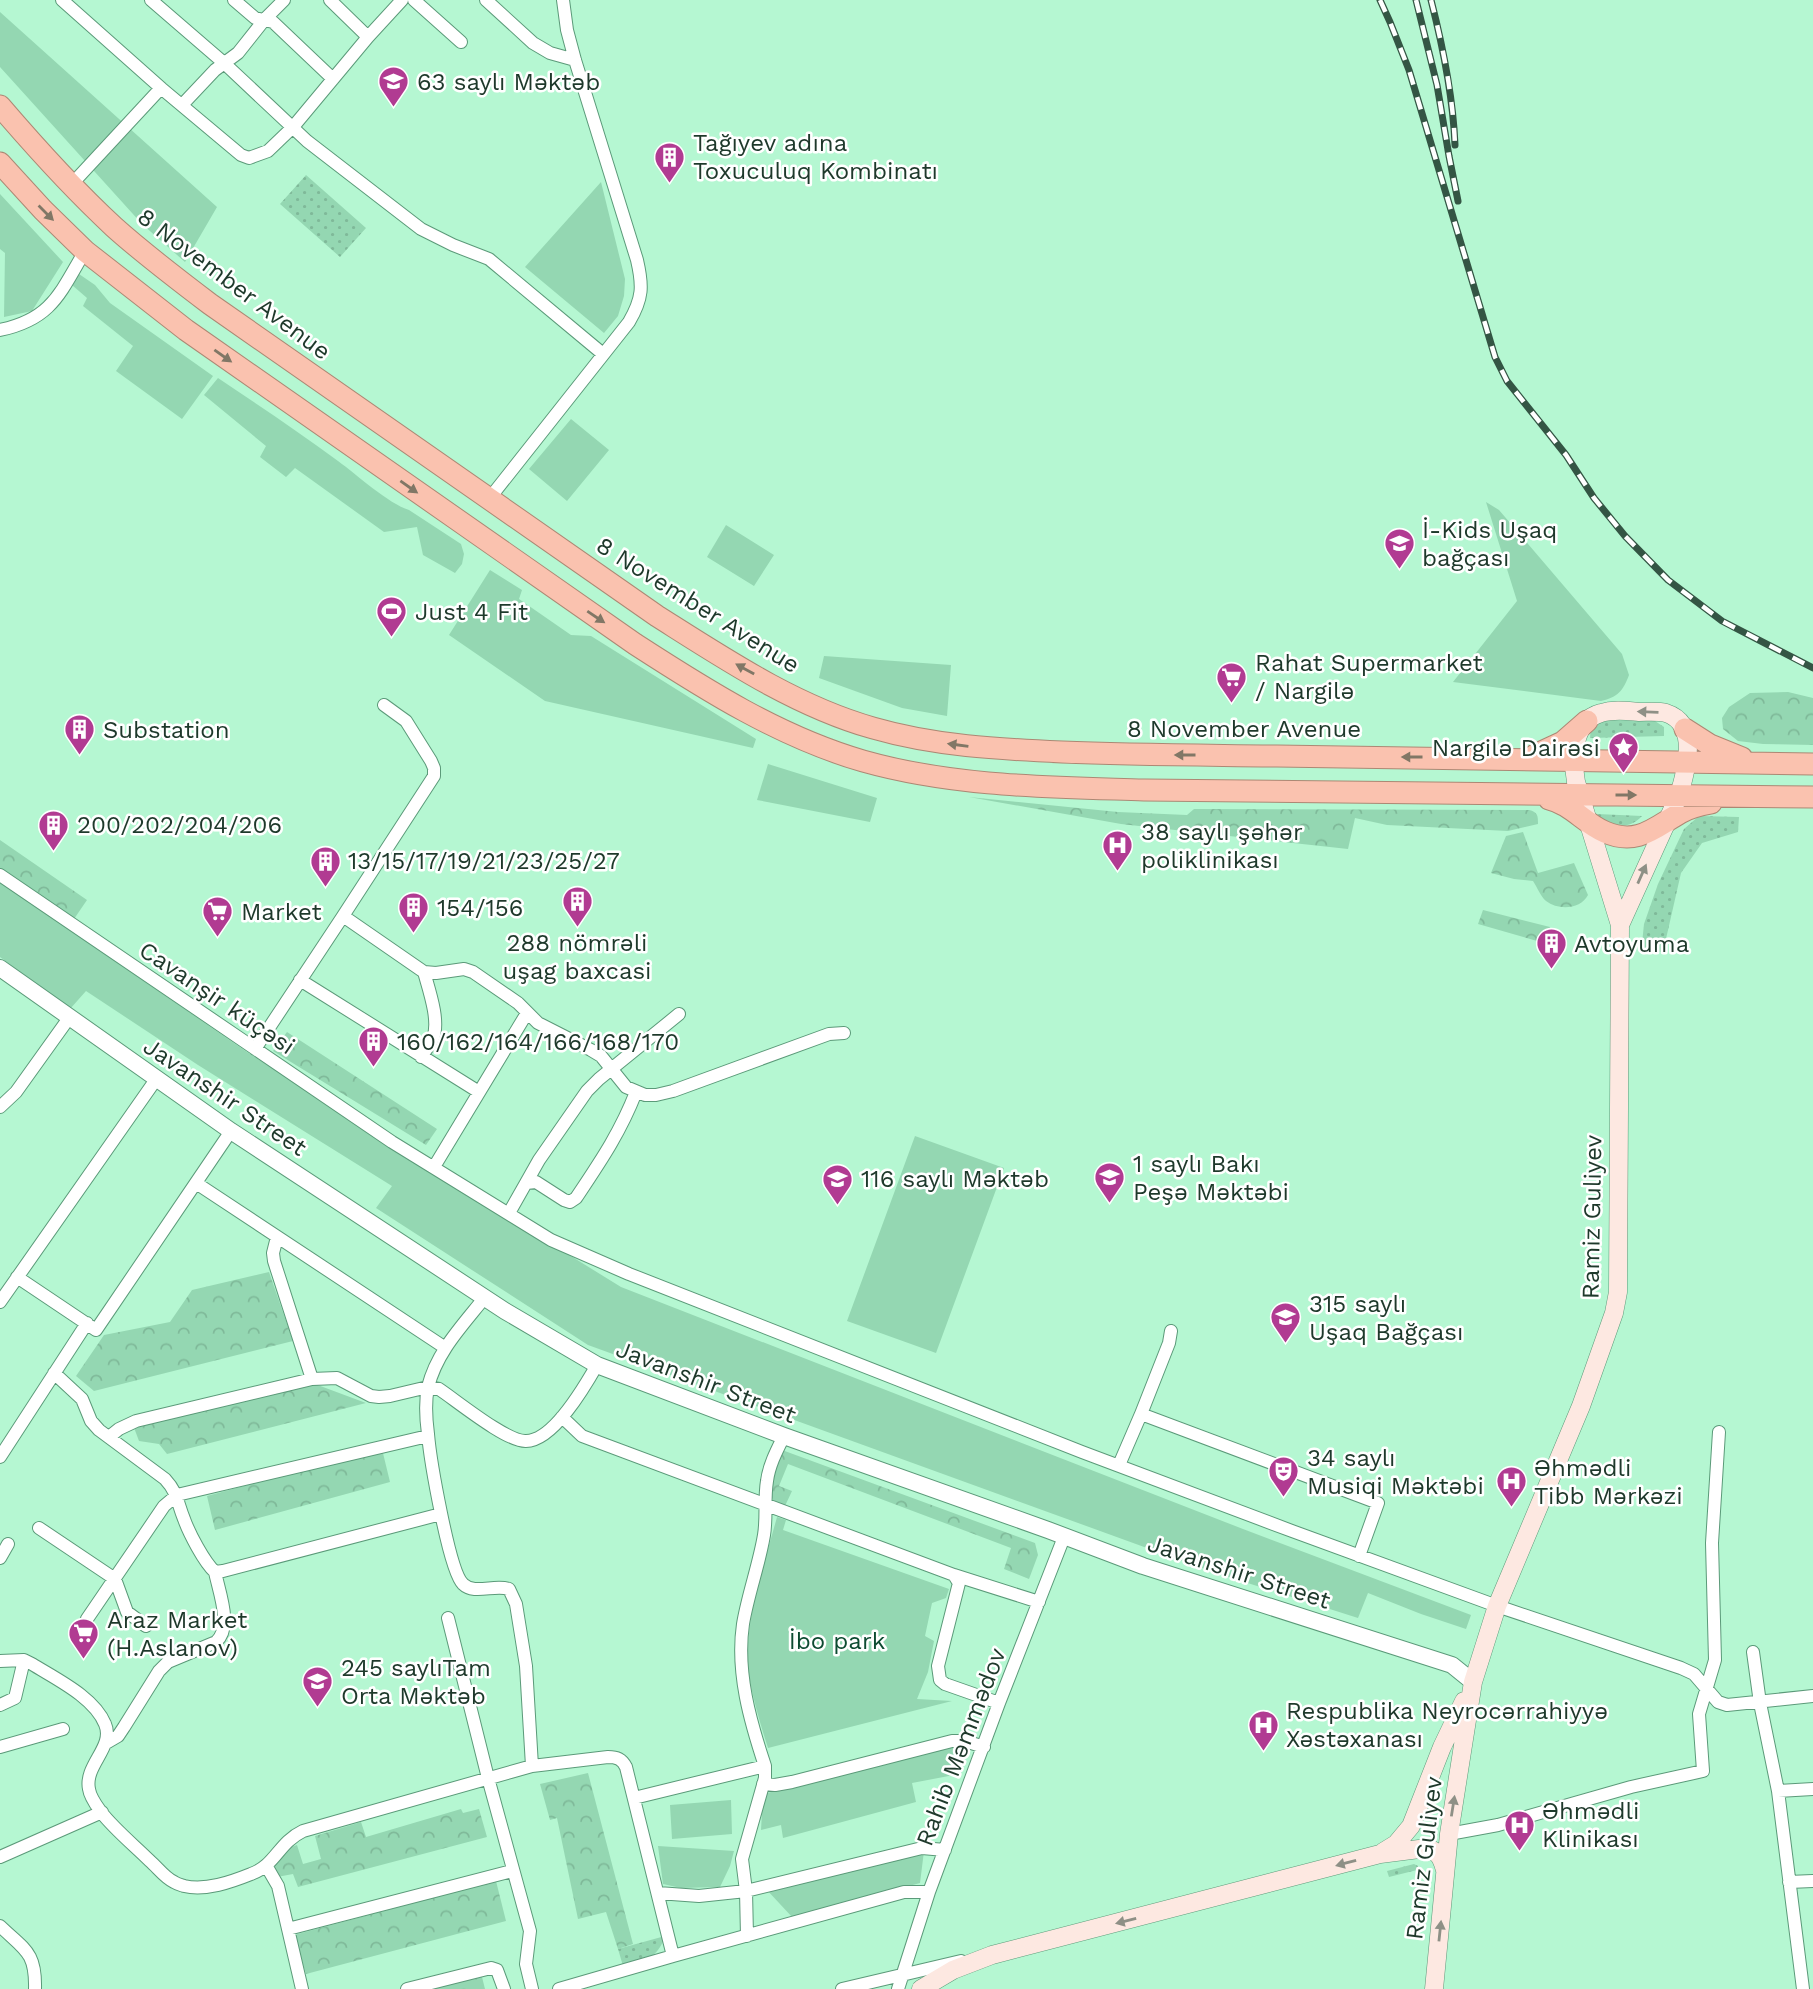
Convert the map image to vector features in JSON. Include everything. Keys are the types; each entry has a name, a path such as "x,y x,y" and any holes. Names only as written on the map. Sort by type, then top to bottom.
{"highway":[{"name":"8 November Avenue","path":"0,106 71,185 113,226 157,264 316,380 657,616 718,654 802,700 872,728 989,749 1124,755 1529,757 1813,764"},
{"path":"0,163 85,251 196,337 635,644 714,695 822,747 907,772 1014,785 1144,790 1813,797"},
{"path":"1529,757 1554,747 1587,721"},
{"path":"1685,729 1724,752 1757,763"},
{"path":"1533,794 1566,805 1602,831 1624,837 1652,832 1691,808 1741,796"}],"main road":[{"path":"1610,711 1663,712 1676,718 1685,729 1688,741 1686,761 1679,795 1620,925 1574,769 1578,736 1587,721 1595,715 1610,711"},
{"name":"Ramiz Guliyev","path":"1434,1989 1449,1834 1473,1682 1497,1606 1581,1406 1614,1313 1618,1292 1620,925"},
{"path":"1380,1854 1396,1844 1411,1826 1442,1746 1473,1682"},
{"path":"921,1989 953,1970 992,1955 1449,1834"},
{"path":"1380,1854 1427,1848 1434,1850 1439,1855 1446,1874"}],"street":[{"path":"62,0 161,88 241,155 249,158 268,151 293,127 402,0"},
{"path":"151,0 224,63 307,141 421,229 489,259 603,354"},
{"path":"234,0 255,18 273,22 333,79"},
{"path":"182,105 215,70 238,53 284,0"},
{"path":"330,0 368,37"},
{"path":"414,0 461,42"},
{"path":"486,0 533,43 550,53 575,60"},
{"path":"489,499 603,354 636,309 642,292 637,260 575,60 563,0"},
{"path":"71,185 161,88"},
{"path":"0,330 34,319 47,309 58,298 85,251"},
{"path":"255,1049 434,776 431,761 406,721 384,705"},
{"name":"Cavanşir küçəsi","path":"0,875 412,1155 551,1240 629,1274 1119,1465"},
{"path":"343,916 424,972 464,969 473,972 518,1003 538,1023 592,1050 612,1069 620,1082 636,1092 656,1095 673,1091 829,1034 844,1032"},
{"name":"Javanshir Street","path":"0,968 231,1131 485,1297 597,1364 784,1436 1143,1566 1452,1665 1473,1682"},
{"path":"421,1057 434,1036 435,1024 433,1002 424,972"},
{"path":"300,980 479,1092"},
{"path":"434,1167 527,1013"},
{"path":"509,1213 539,1160 587,1091 679,1014"},
{"path":"0,1107 16,1091 69,1018"},
{"path":"0,1303 157,1078"},
{"path":"526,1183 536,1182 570,1202 576,1198 625,1121 636,1092"},
{"path":"17,1277 96,1330 231,1131"},
{"path":"196,1183 444,1347"},
{"path":"278,1237 273,1253 274,1262 312,1379"},
{"path":"485,1297 444,1347 428,1387 428,1436 441,1514 454,1567 462,1584 470,1589 509,1589 516,1604 526,1666 532,1766"},
{"path":"0,1457 87,1323"},
{"path":"1171,1331 1169,1343 1119,1465 1497,1606 1681,1668 1694,1674 1708,1687 1718,1702 1727,1705 1813,1696"},
{"path":"109,1437 136,1421 312,1379 337,1378 372,1396 390,1396 428,1387 439,1389 508,1436 526,1441 542,1437 562,1417 597,1364"},
{"path":"54,1373 79,1396 95,1426 165,1479 177,1495 184,1519 215,1572 225,1621 222,1637 216,1642 168,1662 159,1671 118,1736 106,1743"},
{"path":"1141,1414 1378,1503 1359,1556"},
{"path":"562,1417 582,1436 954,1575 1039,1602"},
{"path":"1449,1834 1498,1825 1631,1787 1703,1771 1699,1714 1714,1660 1712,1543 1719,1432"},
{"path":"87,1619 164,1506 177,1495 428,1436"},
{"path":"747,1936 742,1859 763,1784 765,1766 743,1679 743,1623 765,1533 765,1504 770,1465 784,1436"},
{"path":"215,1572 441,1514"},
{"path":"39,1528 115,1579 127,1612 146,1626"},
{"name":"Rahib Məmmədov","path":"898,1989 929,1892 1064,1537"},
{"path":"0,1558 8,1544"},
{"path":"954,1575 959,1583 938,1667 940,1680 999,1703"},
{"path":"448,1618 512,1871 530,1931 526,1964 531,1989"},
{"path":"1753,1652 1760,1703 1778,1791 1789,1882 1806,1980"},
{"path":"0,1705 15,1698 24,1660"},
{"path":"0,1661 24,1660 87,1700 107,1731 106,1743 90,1769 88,1788 92,1797 102,1812 173,1882 186,1886 203,1887 224,1883 267,1867 283,1844 303,1831 532,1766 616,1757 623,1761 626,1767 673,1956"},
{"path":"0,1747 63,1729"},
{"path":"763,1784 792,1782 952,1741 965,1741 984,1747"},
{"path":"634,1798 765,1766"},
{"path":"1778,1791 1813,1789"},
{"path":"0,1857 102,1812"},
{"path":"658,1893 699,1896 746,1891 922,1848 945,1850"},
{"path":"267,1867 278,1886 302,1989"},
{"path":"288,1929 512,1871"},
{"path":"1789,1882 1813,1881"},
{"path":"559,1989 904,1892 929,1892"},
{"path":"0,1926 30,1956 35,1971 35,1989"},
{"path":"842,1989 992,1955"},
{"path":"407,1989 491,1968 497,1970 504,1989"}],"green space":[{"path":"0,12 217,207 185,262 142,224 0,67"},
{"path":"306,175 366,228 340,257 280,204"},
{"path":"601,182 625,279 624,296 618,316 604,333 525,267"},
{"path":"0,194 63,262 32,311 4,317 5,253 0,249"},
{"path":"79,274 95,285 110,303 213,376 182,419 116,371 133,346 83,306 87,298 72,285"},
{"path":"218,378 338,461 382,495 461,544 464,554 462,564 455,573 423,555 417,527 384,532 295,468 286,477 260,457 266,446 204,395"},
{"path":"571,419 609,450 567,501 529,469"},
{"path":"1486,502 1499,510 1622,654 1629,675 1622,689 1612,698 1601,701 1453,682 1517,601"},
{"path":"726,525 774,555 754,586 707,557"},
{"path":"490,570 522,590 519,599 571,635 591,636 756,739 753,748 545,701 449,635"},
{"path":"824,656 951,665 947,716 902,708 819,678"},
{"path":"1788,692 1813,698 1813,745 1738,741 1723,729 1722,718 1729,707 1750,693"},
{"path":"1598,720 1655,721 1664,727 1664,736 1590,738 1591,725"},
{"path":"768,764 877,798 870,822 757,800"},
{"path":"969,797 1118,812 1187,815 1194,809 1529,810 1537,815 1538,824 1508,831 1387,825 1355,818 1348,849 1121,824"},
{"path":"1597,814 1642,816 1631,824 1619,826 1607,823"},
{"path":"1699,816 1739,817 1738,832 1702,843 1681,873 1663,952 1641,953 1644,924 1658,884 1684,829"},
{"path":"1523,832 1538,873 1574,863 1588,895 1585,900 1575,906 1557,906 1544,899 1533,881 1491,873 1506,836"},
{"path":"0,840 87,900 74,919 0,868"},
{"path":"0,882 247,1052 621,1287 1471,1615 1466,1629 1368,1593 1358,1618 1213,1572 588,1345 376,1208 392,1186 198,1065 86,991 70,1009 0,957"},
{"path":"1483,910 1550,927 1544,943 1478,924"},
{"path":"287,1032 437,1129 426,1145 273,1051"},
{"path":"915,1136 1004,1168 936,1353 847,1321"},
{"path":"269,1272 293,1341 94,1391 76,1376 104,1335 170,1322 192,1290"},
{"path":"315,1384 366,1403 167,1454 159,1444 139,1441 133,1425"},
{"path":"382,1449 390,1482 215,1530 207,1496"},
{"path":"782,1450 1035,1543 1038,1555 1029,1579 1004,1569 1011,1548 788,1464 779,1486 792,1491 785,1506 773,1500 770,1480"},
{"name":"İbo park","path":"777,1517 786,1520 783,1530 949,1589 946,1598 932,1603 925,1636 934,1641 928,1672 917,1699 952,1701 768,1748 750,1681 748,1639 755,1598"},
{"path":"954,1747 961,1749 954,1775 912,1783 916,1802 783,1838 781,1825 761,1830 763,1794"},
{"path":"588,1773 633,1944 618,1949 606,1912 578,1919 557,1818 550,1820 540,1784"},
{"path":"731,1800 732,1834 672,1839 670,1805"},
{"path":"461,1809 463,1813 479,1809 487,1837 298,1887 293,1874 277,1877 273,1867 282,1853 297,1845 303,1864 321,1859 315,1836 361,1822 366,1837"},
{"path":"658,1846 734,1851 720,1887 681,1888 663,1884"},
{"path":"924,1851 920,1883 793,1918 766,1889"},
{"path":"1414,1864 1418,1866 1417,1870 1389,1877 1387,1871"},
{"path":"496,1881 506,1921 306,1974 294,1935"},
{"path":"665,1936 654,1954 623,1966 618,1949"},
{"path":"481,1973 485,1989 413,1989"}],"railway":[{"path":"1380,0 1409,70 1495,357 1507,381 1566,455 1594,498 1625,536 1668,580 1722,621 1813,668"},
{"path":"1416,0 1437,85 1458,201"},
{"path":"1431,0 1447,72 1455,145"}],"place":[{"name":"63 saylı Məktəb","path":"394,109"},
{"name":"Tağıyev adına Toxuculuq Kombinatı","path":"670,184"},
{"name":"İ-Kids Uşaq bağçası","path":"1399,571"},
{"name":"Just 4 Fit","path":"392,639"},
{"name":"Rahat Supermarket / Nargilə","path":"1232,704"},
{"name":"Substation","path":"80,757"},
{"name":"Nargilə Dairəsi","path":"1623,775"},
{"name":"200/202/204/206","path":"54,852"},
{"name":"38 saylı şəhər poliklinikası","path":"1118,873"},
{"name":"13/15/17/19/21/23/25/27","path":"325,888"},
{"name":"288 nömrəli uşag baxcasi","path":"577,928"},
{"name":"154/156","path":"414,935"},
{"name":"Market","path":"218,939"},
{"name":"Avtoyuma","path":"1551,971"},
{"name":"160/162/164/166/168/170","path":"374,1069"},
{"name":"1 saylı Bakı Peşə Məktəbi","path":"1110,1205"},
{"name":"116 saylı Məktəb","path":"838,1206"},
{"name":"315 saylı Uşaq Bağçası","path":"1286,1345"},
{"name":"34 saylı Musiqi Məktəbi","path":"1284,1499"},
{"name":"Əhmədli Tibb Mərkəzi","path":"1511,1509"},
{"name":"Araz Market (H.Aslanov)","path":"84,1661"},
{"name":"245 saylıTam Orta Məktəb","path":"318,1709"},
{"name":"Respublika Neyrocərrahiyyə Xəstəxanası","path":"1263,1752"},
{"name":"Əhmədli Klinikası","path":"1519,1852"}]}
